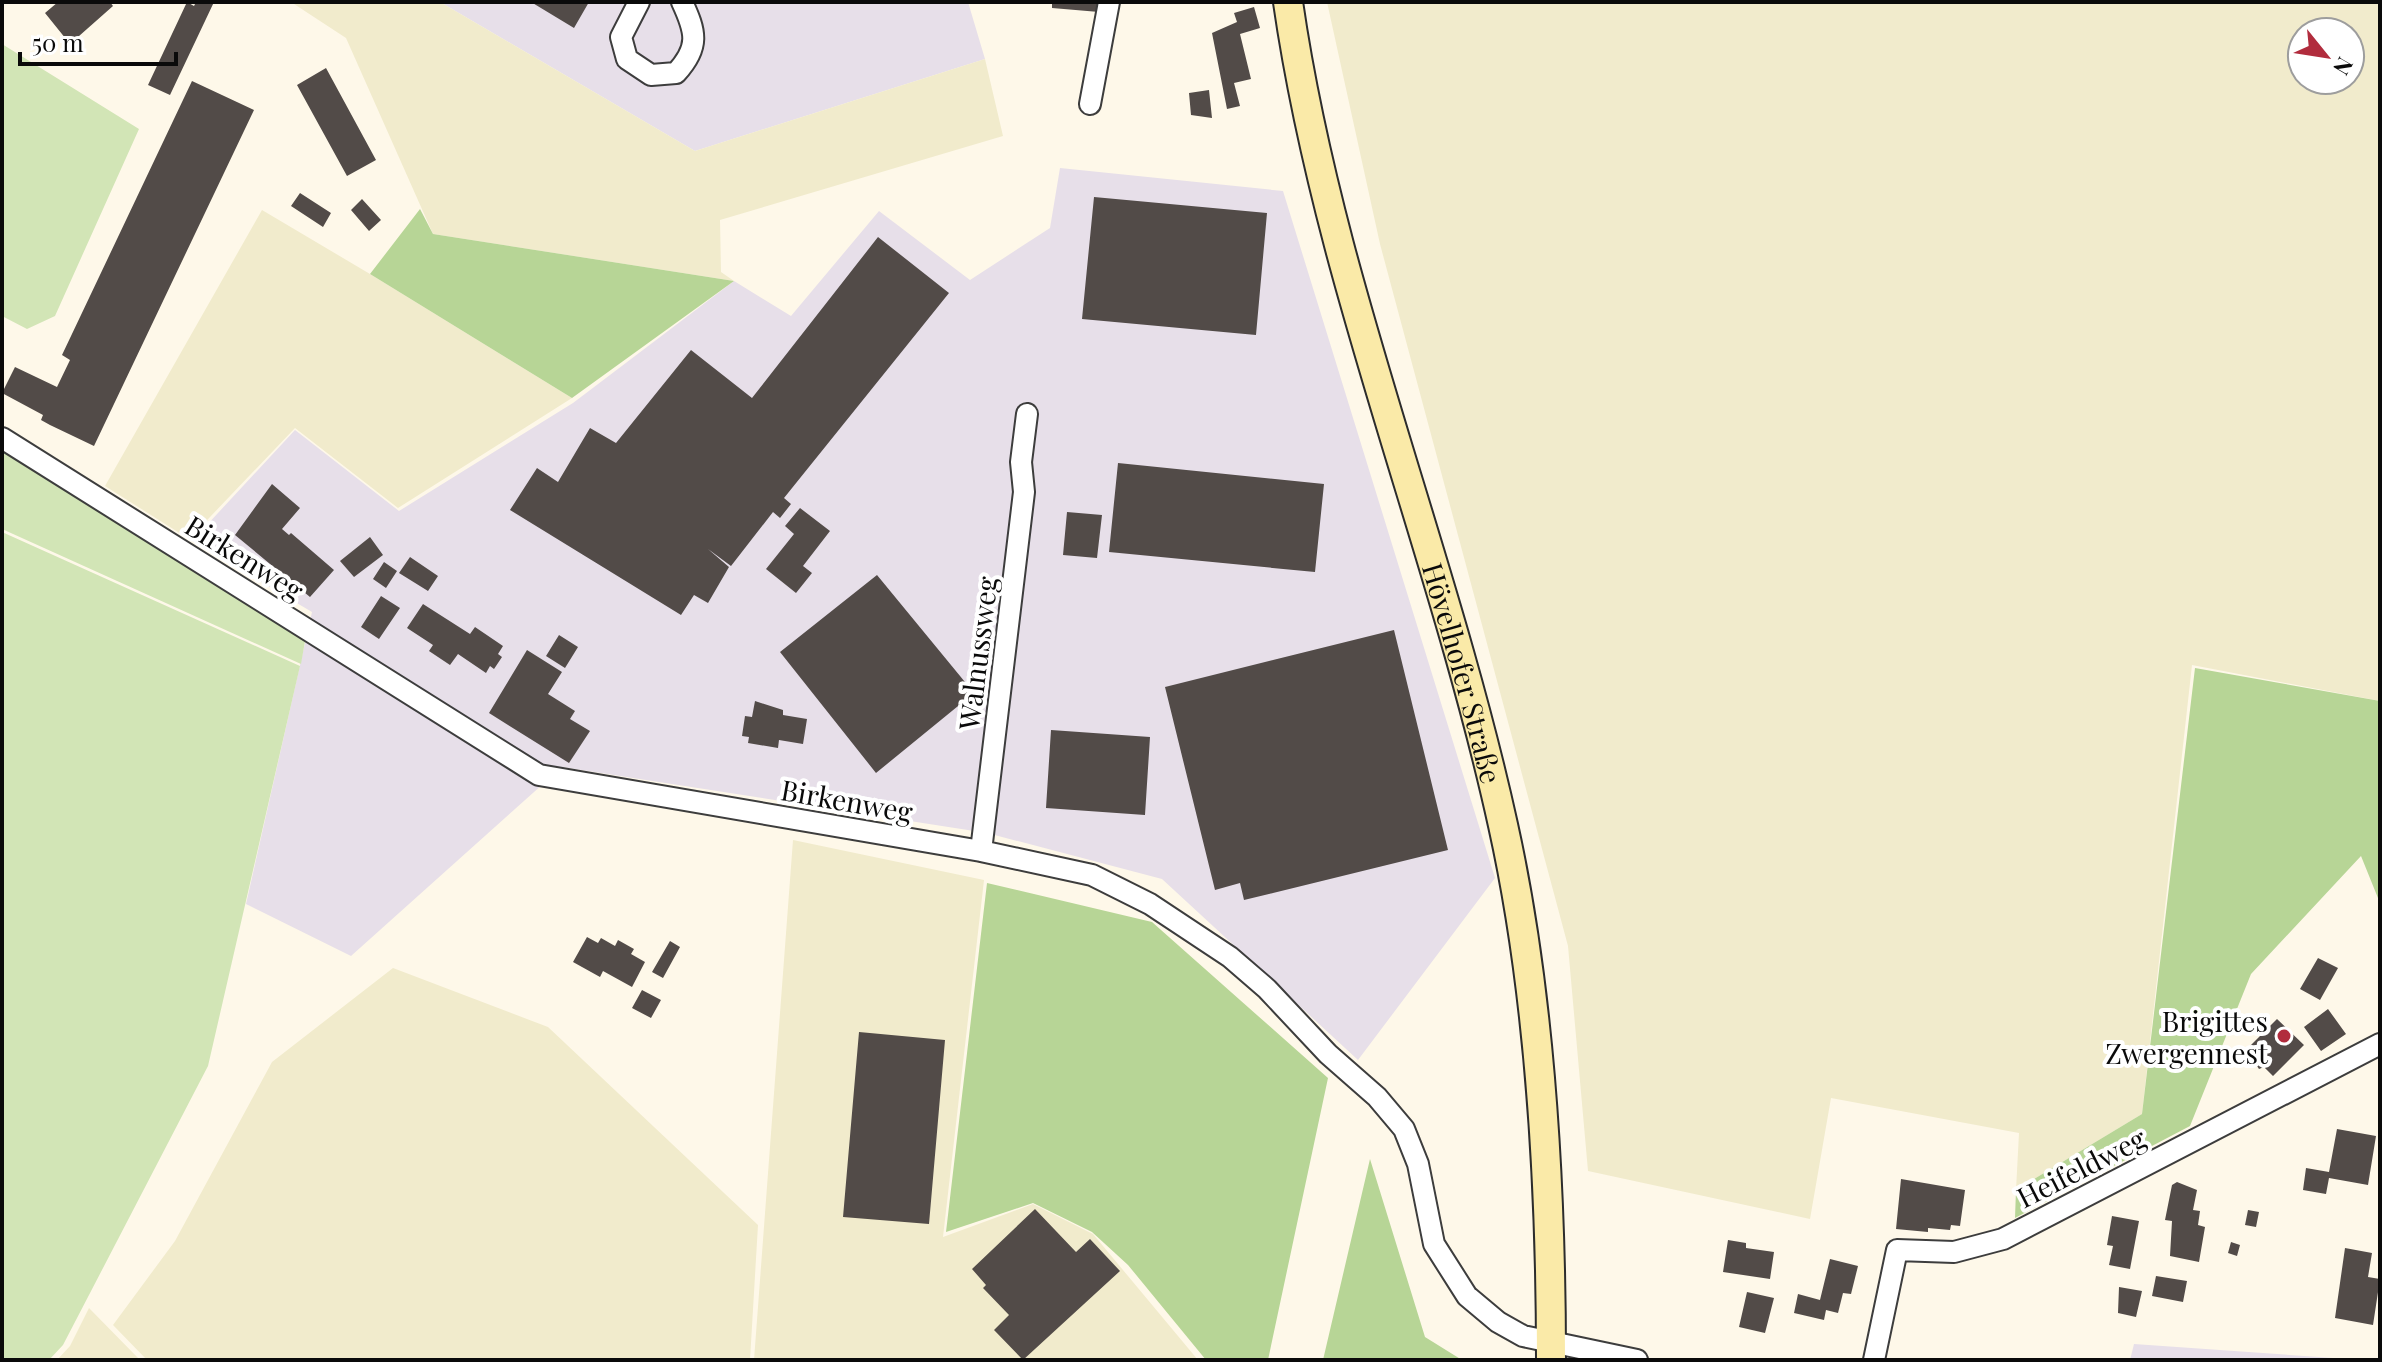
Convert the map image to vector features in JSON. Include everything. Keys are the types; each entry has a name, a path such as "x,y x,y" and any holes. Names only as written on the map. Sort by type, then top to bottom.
{"main road":[{"name":"Hövelhofer Straße","path":"1288,2 1306,106 1334,228 1373,373 1456,637 1504,827 1523,944 1536,1059 1544,1154 1551,1352"}],"street":[{"path":"639,2 621,37 627,59 651,75 676,73 690,58 695,30 682,2"},
{"path":"1090,104 1109,2"},
{"name":"Walnussweg","path":"981,851 1024,492 1021,462 1027,414"},
{"name":"Birkenweg","path":"2,438 539,775 981,851 1092,875 1123,888 1230,957 1267,989 1328,1054 1377,1097 1404,1129 1418,1164 1428,1229 1452,1278 1467,1296 1509,1330 1551,1352 1637,1360"},
{"name":"Heifeldweg","path":"1874,1360 1897,1250 1954,1252 2003,1239 2380,1044"}],"shaded area":[{"path":"291,2 440,2 695,151 985,59 1003,136 720,220 721,272 734,281 433,234 346,38"},
{"path":"440,2 968,2 985,59 695,151"},
{"path":"1327,2 2380,2 2380,701 2192,665 2142,1114 2016,1190 2019,1133 1831,1098 1810,1219 1588,1171 1568,946 1380,244"},
{"path":"1060,168 1283,191 1495,878 1358,1060 1162,879 987,833 562,767 351,956 246,904 312,612 192,541 295,430 399,511 573,403 734,281 791,316 879,211 970,280 1050,228"},
{"path":"262,210 572,398 398,508 295,428 189,539 105,486"},
{"path":"793,840 984,880 943,1237 1033,1204 1093,1234 1198,1360 754,1360"},
{"path":"393,968 548,1027 758,1225 750,1360 147,1360 113,1325 175,1241 272,1062"},
{"path":"89,1308 140,1360 57,1360 70,1346"},
{"path":"2134,1344 2362,1360 2130,1360"}],"green space":[{"path":"2,44 139,129 55,316 27,329 2,316"},
{"path":"420,209 433,234 734,281 572,398 370,274"},
{"path":"2,444 307,630 301,664 2,529"},
{"path":"2,532 300,666 208,1066 63,1345 49,1360 2,1360"},
{"path":"2195,668 2380,701 2380,903 2361,856 2251,974 2190,1126 2015,1218 2016,1190 2142,1114"},
{"path":"987,883 1152,922 1328,1078 1268,1360 1206,1360 1128,1265 1092,1232 1033,1203 946,1232"},
{"path":"1370,1159 1425,1337 1462,1360 1323,1360"}],"building":[{"path":"58,2 110,2 113,6 70,44 45,13"},
{"path":"187,2 194,6 196,2 214,2 170,95 148,85"},
{"path":"531,2 589,2 574,28"},
{"path":"1052,2 1100,2 1099,12 1052,8"},
{"path":"1254,7 1260,28 1240,34 1251,79 1234,83 1240,106 1227,109 1212,33 1237,22 1234,13"},
{"path":"326,68 376,160 347,176 297,85"},
{"path":"192,81 254,110 94,446 41,420 43,415 2,393 15,367 57,387 70,360 62,355"},
{"path":"1209,90 1212,118 1191,115 1189,93"},
{"path":"300,193 331,213 323,227 291,206"},
{"path":"1094,197 1267,213 1256,335 1082,319"},
{"path":"362,199 381,220 369,231 351,210"},
{"path":"878,237 949,293 784,498 791,504 780,518 773,512 731,566 708,549 729,567 708,603 694,595 681,615 510,510 537,468 558,482 590,428 616,443 691,350 752,398"},
{"path":"1118,463 1324,484 1315,572 1109,552"},
{"path":"272,484 300,508 282,529 289,535 291,533 334,570 310,597 235,535"},
{"path":"800,508 830,531 803,566 812,573 796,593 766,569 794,534 785,526"},
{"path":"1067,512 1102,515 1097,558 1063,555"},
{"path":"370,537 383,555 354,577 340,561"},
{"path":"410,557 438,576 428,591 399,573"},
{"path":"384,562 397,571 386,588 373,579"},
{"path":"877,575 974,693 876,773 780,652"},
{"path":"381,596 400,608 379,639 361,627"},
{"path":"423,604 470,634 475,627 503,646 498,654 502,657 494,669 490,666 486,673 458,654 450,665 429,651 433,645 407,628"},
{"path":"1394,630 1448,850 1244,900 1240,883 1215,890 1165,687"},
{"path":"559,635 578,647 565,668 546,656"},
{"path":"527,650 562,672 548,694 575,711 570,719 590,731 569,763 489,713"},
{"path":"755,701 783,710 783,715 807,719 803,744 779,740 778,748 748,743 749,737 742,736 745,716 752,717"},
{"path":"1051,730 1150,737 1145,815 1046,808"},
{"path":"587,937 598,943 601,938 615,946 618,940 634,949 631,954 645,962 632,987 603,971 600,977 573,962"},
{"path":"670,941 680,947 663,978 652,972"},
{"path":"2318,958 2338,968 2320,1000 2300,989"},
{"path":"642,990 661,1000 651,1018 632,1008"},
{"path":"2328,1009 2346,1034 2321,1051 2304,1027"},
{"path":"2277,1019 2304,1045 2273,1076 2264,1067 2259,1069 2246,1050"},
{"path":"859,1032 945,1040 929,1224 843,1217"},
{"path":"2337,1129 2376,1136 2368,1185 2329,1178 2326,1194 2303,1190 2306,1168 2329,1172"},
{"path":"1901,1179 1965,1190 1960,1226 1951,1225 1950,1230 1928,1228 1928,1232 1896,1229"},
{"path":"2177,1182 2197,1190 2193,1210 2200,1211 2198,1225 2205,1227 2199,1262 2170,1256 2172,1221 2165,1220 2172,1185"},
{"path":"1035,1209 1076,1252 1090,1239 1120,1271 1023,1360 994,1330 1009,1315 983,1288 986,1285 972,1269"},
{"path":"2248,1210 2259,1212 2256,1227 2245,1225"},
{"path":"2112,1216 2139,1221 2130,1269 2109,1265 2113,1246 2107,1245"},
{"path":"1728,1240 1746,1243 1746,1248 1774,1252 1770,1279 1723,1272"},
{"path":"2231,1242 2240,1245 2237,1256 2228,1253"},
{"path":"2345,1248 2372,1253 2368,1277 2380,1279 2373,1325 2335,1318"},
{"path":"1830,1259 1858,1266 1851,1294 1843,1293 1838,1313 1826,1310 1824,1320 1794,1313 1798,1294 1820,1300"},
{"path":"2156,1276 2187,1281 2183,1302 2152,1296"},
{"path":"2119,1287 2142,1291 2136,1317 2118,1313"},
{"path":"1747,1292 1774,1298 1765,1333 1739,1327"}],"place":[{"name":"Brigittes Zwergennest","path":"2284,1036"}]}
